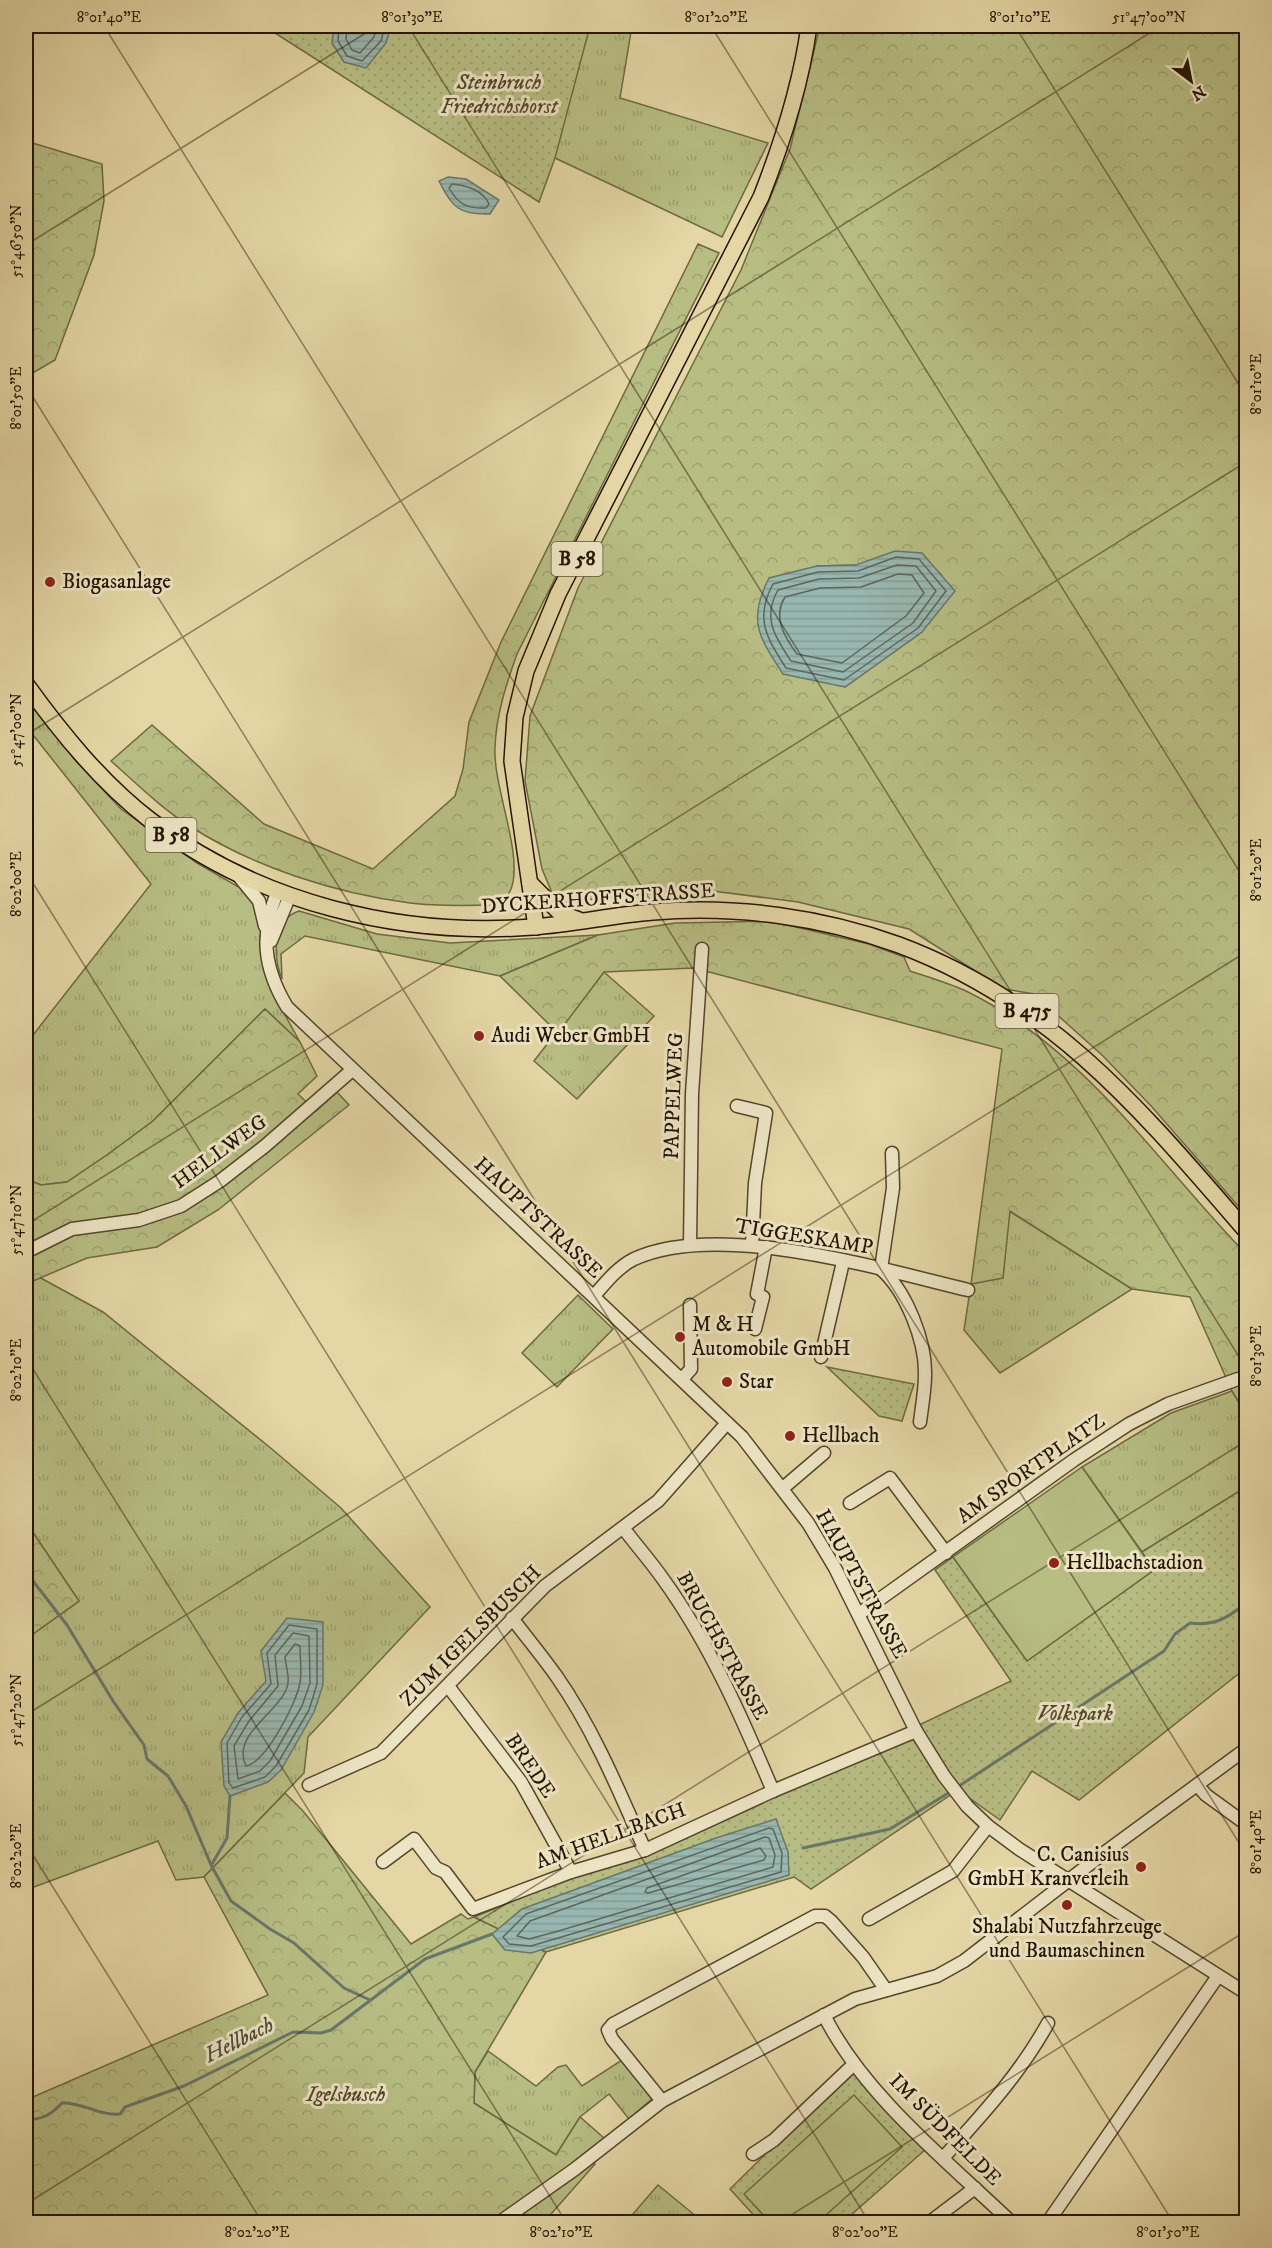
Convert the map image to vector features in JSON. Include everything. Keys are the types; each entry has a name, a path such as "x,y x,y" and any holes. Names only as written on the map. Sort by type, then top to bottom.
{"main road":[{"name":"B 58","path":"536,927 512,761 514,717 526,671 558,594 734,254 781,145 795,96 809,26"},
{"name":"B 58","path":"26,684 78,752 112,787 175,838 236,873 284,893"},
{"path":"530,883 560,913 583,921"},
{"name":"DYCKERHOFFSTRASSE","path":"284,893 382,921 422,926 488,929 536,927 653,912 699,910 775,915 839,927 896,944 947,964 996,990 1066,1040 1160,1132 1246,1231"}],"street":[{"path":"236,873 259,901 265,930"},
{"path":"267,954 284,893"},
{"name":"HAUPTSTRASSE","path":"284,893 265,930 267,954 274,985 287,1007 351,1071 682,1379 727,1423 783,1488 819,1541 859,1614 916,1731 956,1792 988,1826 1069,1881 1246,1993"},
{"name":"PAPPELWEG","path":"690,1245 692,1094 702,949"},
{"name":"HELLWEG","path":"26,1252 72,1229 139,1220 181,1206 220,1181 265,1146 351,1071"},
{"path":"737,1106 766,1113 755,1183 752,1245"},
{"path":"881,1269 892,1198 892,1153"},
{"name":"TIGGESKAMP","path":"594,1296 616,1271 633,1260 690,1245 765,1247 881,1269 968,1290"},
{"path":"755,1329 763,1297 757,1294 765,1247"},
{"path":"821,1357 843,1262"},
{"name":"TIGGESKAMP","path":"881,1269 903,1295 915,1323 925,1373 920,1422"},
{"path":"682,1379 691,1369 690,1305"},
{"name":"AM SPORTPLATZ","path":"859,1614 1074,1460 1130,1424 1168,1404 1238,1379"},
{"name":"ZUM IGELSBUSCH","path":"309,1785 381,1753 545,1586 624,1529 658,1501 727,1423"},
{"path":"783,1488 824,1453"},
{"path":"850,1503 890,1478 946,1553"},
{"name":"BRUCHSTRASSE","path":"624,1529 664,1580 707,1651 737,1706 773,1791"},
{"path":"512,1618 558,1678 612,1774 645,1850"},
{"name":"BREDE","path":"448,1686 520,1782 572,1872"},
{"name":"AM HELLBACH","path":"383,1862 414,1839 436,1868 445,1872 473,1909 572,1872 645,1850 773,1791 916,1731"},
{"path":"500,2223 662,2101 855,1999 937,1976 964,1961 1246,1749"},
{"path":"1198,1785 1206,1795 1246,1824"},
{"path":"869,1919 953,1871 988,1826"},
{"path":"662,2101 612,2039 608,2030 613,2024 815,1916 825,1916 831,1921 863,1957 886,1990"},
{"path":"1048,2223 1218,1976"},
{"name":"IM SÜDFELDE","path":"824,2015 853,2065 943,2158 1011,2223"},
{"path":"943,2158 1003,2093 1034,2050 1048,2023"},
{"path":"753,2154 774,2140 853,2065"},
{"path":"930,2223 975,2188"}],"green space":[{"name":"Steinbruch Friedrichshorst","path":"264,26 590,26 555,158 539,202"},
{"path":"412,26 632,26 620,98 768,143 722,237 555,158"},
{"path":"820,26 1246,26 1246,1215 1152,1107 1103,1056 1034,994 1004,989 909,929 798,902 697,889 565,902 553,895 542,869 525,781 530,716 578,588 741,270 790,149","holes":["856,565 922,632 845,687 817,566"]},
{"path":"26,141 102,164 104,201 94,255 55,360 26,377"},
{"path":"698,244 719,253 517,654 505,689 497,724 495,748 498,782 514,858 514,875 511,889 501,905 410,903 323,885 267,866 239,854 188,825 158,803 111,761 152,725 264,824 373,869 455,796 463,769 469,722 501,642"},
{"path":"26,698 76,761 121,809 197,863 244,890 255,904 261,926 270,988 300,1042 265,1009 153,1121 67,1182 41,1185 26,1179 26,1044 151,884 26,726"},
{"path":"299,911 377,934 450,943 598,935 500,976 305,936 281,954 282,979 276,950 279,931 290,916"},
{"path":"770,921 869,944 904,957 910,971 966,991 1009,1015 1083,1075 1117,1110 1246,1254 1246,1414 1232,1391 1190,1297 1132,1289 1010,1211 1003,1278 971,1284 1002,1049 694,968 604,972 558,1033 500,976 598,935 675,923"},
{"path":"604,972 654,1016 577,1099 534,1061"},
{"path":"265,1009 300,1042 317,1076 298,1094 316,1111 337,1092 349,1105 218,1210 157,1247 87,1258 26,1284 26,1179 41,1185 67,1182 107,1155 153,1121"},
{"path":"1009,1211 1132,1289 1000,1373 964,1330 971,1284 1003,1277"},
{"path":"39,1277 103,1312 273,1450 341,1508 430,1607 308,1737 304,1773 204,1877 176,1880 158,1841 26,1890 26,1639 79,1601 26,1522 26,1284"},
{"path":"578,1295 613,1329 557,1387 522,1353"},
{"path":"827,1367 914,1384 902,1421 879,1416"},
{"path":"1232,1391 1246,1414 1246,1487 1142,1552 1082,1467 1171,1413"},
{"name":"Hellbachstadion","path":"1082,1467 1154,1570 1027,1661 953,1557"},
{"name":"Volkspark","path":"1246,1487 1246,1668 1079,1800 1032,1771 1000,1820 958,1790 811,1889 794,1877 546,1952 474,1917 767,1798 1011,1681 935,1570 953,1557 1027,1661 1154,1570 1142,1552"},
{"path":"26,1522 79,1601 26,1639"},
{"name":"Igelsbusch","path":"285,1793 303,1811 411,1944 461,1914 468,1919 474,1917 546,1952 475,2072 474,2103 556,2155 580,2117 604,2138 586,2156 595,2164 544,2222 26,2222 26,2100 268,1995 204,1877"},
{"path":"488,2051 536,2086 558,2067 566,2065 582,2086 622,2060 654,2097 629,2119 609,2094 580,2117 556,2155 474,2103 475,2072"},
{"path":"852,2069 926,2149 843,2222 760,2222 730,2189"},
{"path":"854,2095 902,2147 818,2222 770,2222 744,2194"},
{"path":"658,2185 703,2222 626,2222"}],"water":[{"path":"334,26 391,26 386,43 366,68 344,62 332,43"},
{"path":"448,177 466,179 499,200 490,214 471,213 453,204 439,181"},
{"path":"895,551 922,553 955,591 922,632 845,687 783,674 762,639 757,618 762,593 769,578 817,566 856,565"},
{"path":"287,1618 323,1622 323,1685 314,1712 281,1770 268,1782 230,1796 224,1786 221,1742 238,1713 266,1681 261,1651"},
{"path":"776,1819 788,1852 789,1875 531,1953 505,1950 492,1934 522,1909 716,1838"}],"waterway":[{"name":"Hellbach","path":"956,1788 1164,1651 1175,1634 1190,1623 1219,1620 1245,1604 1246,1554"},
{"path":"26,1572 67,1625 113,1701 144,1745 147,1759 168,1776 186,1806 211,1865 231,1901 294,1943 344,1988 370,2000"},
{"name":"Hellbach","path":"803,1848 890,1829 950,1792"},
{"path":"212,1864 227,1838 230,1796"},
{"name":"Hellbach","path":"26,2120 46,2116 62,2103 70,2103 105,2113 120,2114 125,2107 184,2086 293,2032 321,2033 331,2030 425,1959 492,1934"}],"place":[{"name":"Biogasanlage","path":"50,582"},
{"name":"Audi Weber GmbH","path":"479,1036"},
{"name":"M & H Automobile GmbH","path":"680,1337"},
{"name":"Star","path":"727,1382"},
{"name":"Hellbach","path":"790,1436"},
{"name":"Hellbachstadion","path":"1054,1563"},
{"name":"C. Canisius GmbH Kranverleih","path":"1141,1867"},
{"name":"Shalabi Nutzfahrzeuge und Baumaschinen","path":"1067,1905"}]}
